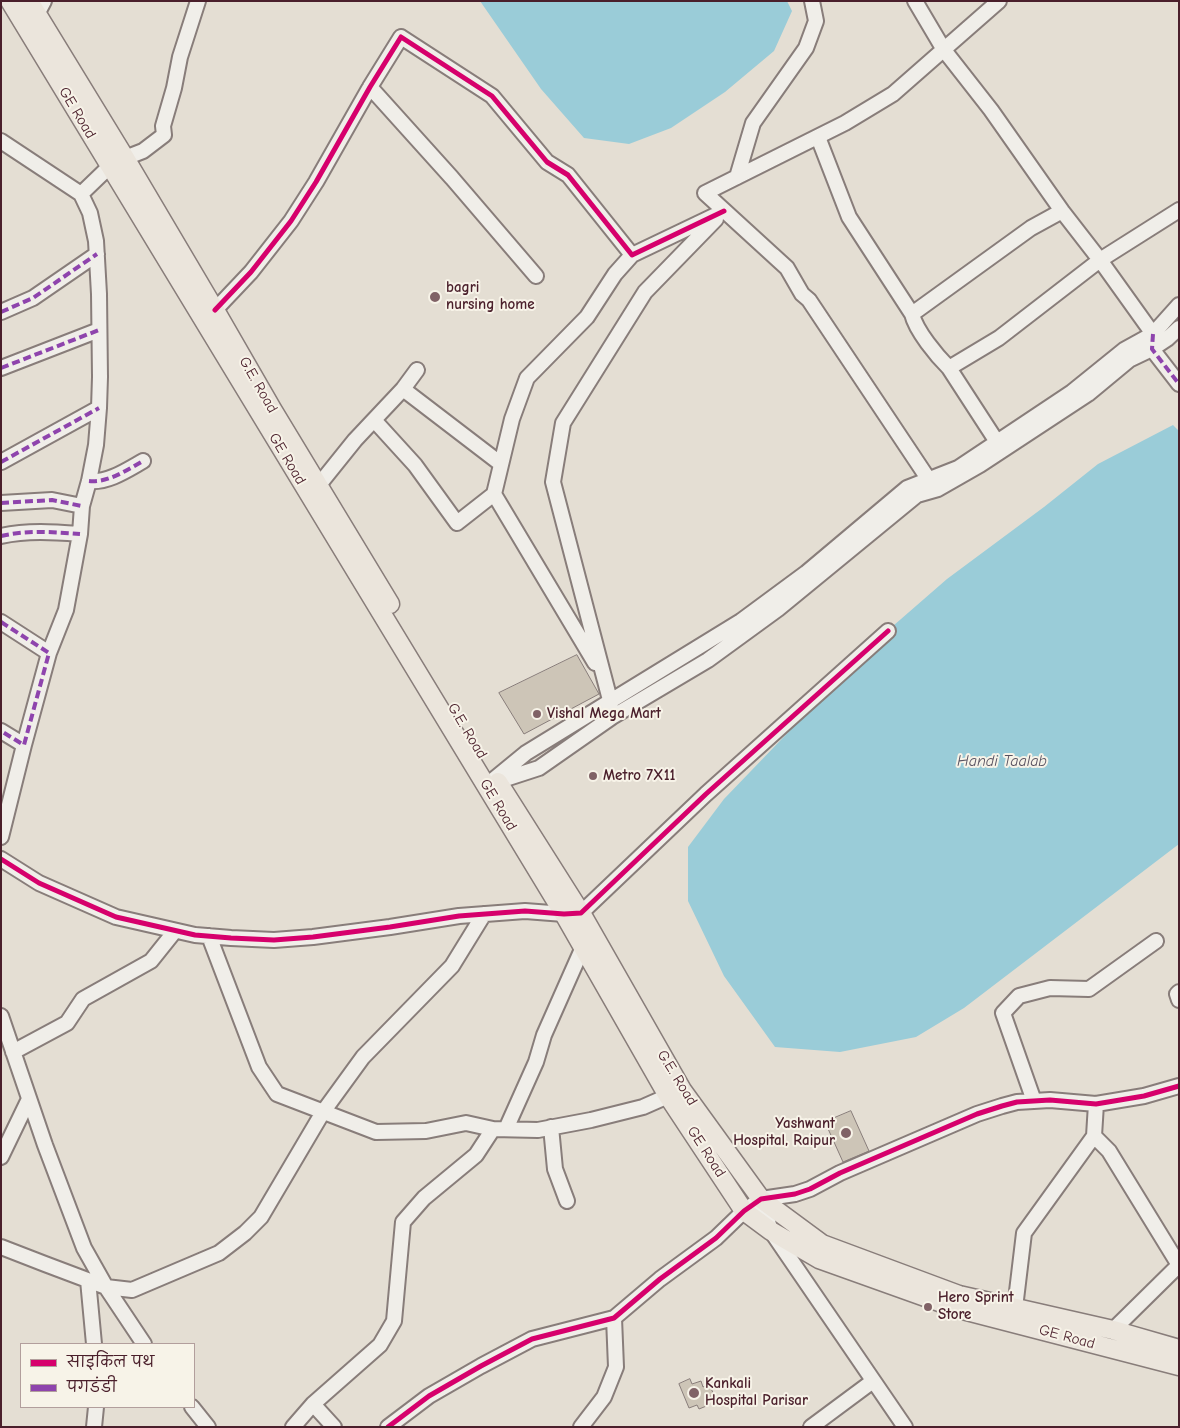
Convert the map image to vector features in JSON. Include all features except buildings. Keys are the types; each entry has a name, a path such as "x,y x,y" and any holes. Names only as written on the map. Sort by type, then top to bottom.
{"main road":[{"name":"GE Road","path":"10,1 109,167 493,782 572,914 583,947 675,1093 744,1211 771,1231 819,1259 959,1309 1179,1366"},
{"name":"G.E. Road","path":"37,6 272,409 493,782"},
{"name":"G.E. Road","path":"572,914 675,1093 761,1199 822,1244 959,1295 1113,1330 1179,1349"}],"street":[{"path":"81,194 109,167 143,150 164,135 162,126 174,88 180,57 198,1"},
{"path":"737,177 753,123 806,48 816,21 812,1"},
{"path":"915,1 944,50 991,110 1062,211 1153,334 1152,349 1179,384"},
{"path":"933,484 809,300 802,294 787,268 705,193 845,123 893,94 999,1"},
{"path":"27,31 37,6"},
{"path":"215,310 251,272 292,221 401,37 492,96 547,162 568,175 632,255"},
{"path":"370,87 452,178 536,276"},
{"path":"818,136 849,217 912,314 914,322 939,358 949,368 997,442"},
{"path":"1,141 81,194 90,213 97,254 100,408 96,445 82,506 80,534 66,610 49,653 1,837"},
{"path":"949,368 999,338 1100,260 1179,210"},
{"path":"374,420 415,465 457,523 494,494 512,419 526,378 587,317 615,274 632,255 724,211"},
{"path":"612,718 610,700 554,482 563,423 645,292 724,211"},
{"path":"912,314 1031,228 1062,211"},
{"path":"1,312 33,298 97,254"},
{"path":"493,782 539,768 612,718 708,660 778,609 917,495 1072,392 1124,350 1153,334 1179,305"},
{"path":"493,782 526,753 741,621 806,573 907,488 933,484 980,465 1088,394 1129,360 1152,349 1179,328"},
{"path":"1,368 99,330"},
{"path":"318,486 355,440 403,389 417,370"},
{"path":"403,389 501,464"},
{"path":"1,462 100,408"},
{"path":"89,481 97,482 143,461"},
{"path":"494,494 603,677"},
{"path":"1,504 52,500 82,506"},
{"path":"1,536 12,533 47,531 80,534"},
{"path":"1,622 49,653"},
{"path":"1,859 39,883 116,917 174,931 209,936 274,940 313,937 459,916 525,911 572,914 888,631"},
{"path":"1,731 24,746"},
{"path":"1,1247 106,1287 132,1290 219,1253 245,1233 261,1217 323,1112 363,1057 452,966 484,914"},
{"path":"13,1052 67,1022 83,999 151,961 174,931"},
{"path":"209,936 259,1067 277,1094 376,1132 426,1131 466,1123 500,1129 538,1130 591,1120 642,1107 675,1093"},
{"path":"1034,1101 1002,1013 1019,996 1050,988 1089,989 1156,941"},
{"path":"293,1427 313,1404 380,1345 394,1321 403,1222 424,1198 476,1155 500,1129 536,1062 544,1035 583,947"},
{"path":"1179,992 1177,994 1179,1000"},
{"path":"1,1016 29,1099 84,1248 106,1287 143,1343"},
{"path":"388,1427 430,1396 532,1339 614,1318 660,1279 716,1238 744,1211 761,1199 795,1194 810,1189 840,1173 977,1114 1017,1102 1050,1100 1096,1104 1144,1096 1179,1086"},
{"path":"1,1157 6,1134 29,1099"},
{"path":"1015,1308 1024,1233 1094,1136 1096,1104"},
{"path":"551,1127 555,1169 567,1201"},
{"path":"1094,1136 1109,1151 1179,1265 1113,1330"},
{"path":"761,1199 771,1231 905,1427"},
{"path":"88,1280 94,1343"},
{"path":"581,1427 604,1397 616,1367 614,1318"},
{"path":"811,1427 873,1382"},
{"path":"313,1404 334,1427"},
{"path":"94,1427 96,1408"},
{"path":"193,1408 208,1427"}],"water":[{"path":"480,1 787,1 792,11 774,51 725,92 671,128 629,144 584,138 541,89"},
{"name":"Handi Taalab","path":"1173,425 1179,431 1179,844 964,1008 916,1037 840,1052 775,1047 724,976 688,901 688,847 724,799 878,639 947,579 1098,464"}],"marked path":[{"path":"1,312 33,298 97,254"},
{"path":"1,368 99,330"},
{"path":"1153,334 1152,349 1179,384"},
{"path":"1,462 99,408"},
{"path":"89,481 110,478 143,461"},
{"path":"1,503 52,500 82,506"},
{"path":"1,536 31,532 80,534"},
{"path":"1,622 49,653 24,745 1,731"}],"cycle path":[{"path":"215,310 251,272 291,221 401,37 492,96 547,162 568,175 632,255 724,211"},
{"path":"1,859 39,883 116,917 195,935 274,940 313,937 459,916 525,911 564,914 581,913 706,794 888,631"},
{"path":"388,1427 429,1396 532,1339 614,1318 660,1279 716,1238 744,1211 761,1199 795,1194 810,1189 840,1173 977,1114 1002,1106 1017,1102 1050,1100 1096,1104 1144,1096 1179,1086"}],"place":[{"name":"bagri nursing home","path":"435,297"},
{"name":"Vishal Mega Mart","path":"537,714"},
{"name":"Metro 7X11","path":"593,776"},
{"name":"Yashwant Hospital, Raipur","path":"846,1133"},
{"name":"Hero Sprint Store","path":"928,1307"},
{"name":"Kankali Hospital Parisar","path":"694,1393"}]}
